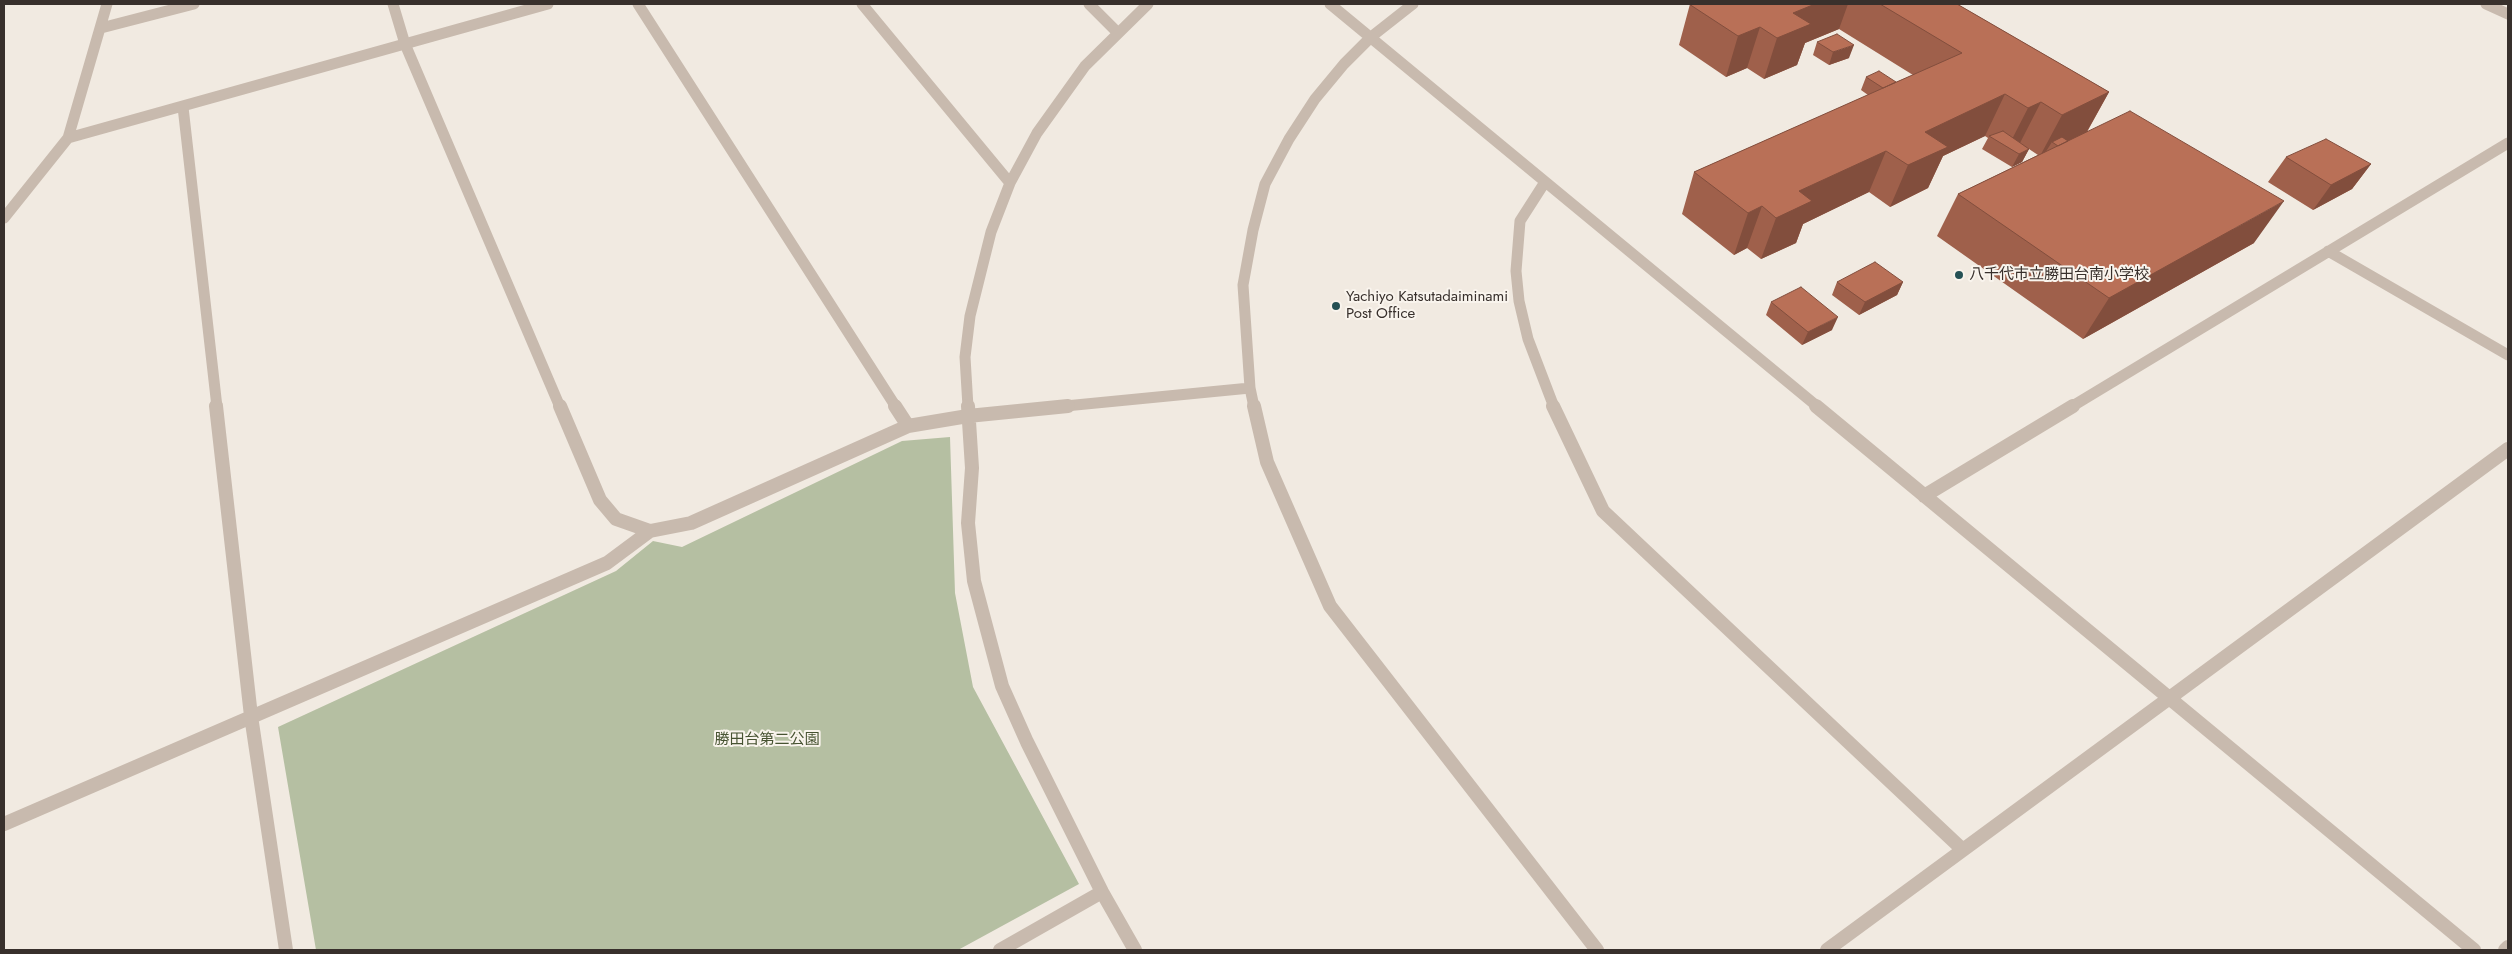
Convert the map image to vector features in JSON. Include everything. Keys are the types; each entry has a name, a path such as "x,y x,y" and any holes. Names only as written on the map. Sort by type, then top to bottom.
{"street":[{"path":"4,218 68,138 107,4"},
{"path":"101,28 194,4"},
{"path":"392,4 405,44 600,500 616,520 650,532"},
{"path":"68,138 548,4"},
{"path":"638,4 908,426"},
{"path":"862,4 1010,183"},
{"path":"1089,4 1118,33"},
{"path":"1135,950 1102,892 1027,742 1002,686 974,581 968,523 972,468 966,358 970,316 991,232 1010,183 1038,133 1085,66 1148,4"},
{"path":"1330,4 2168,699 2474,950"},
{"path":"1413,4 1371,37 1344,64 1315,99 1289,139 1265,184 1253,230 1243,286 1250,388 1268,462 1330,606 1597,950"},
{"path":"2486,4 2508,14"},
{"path":"183,107 251,716 286,950"},
{"path":"1924,496 2508,143"},
{"path":"1544,182 1520,221 1516,271 1519,301 1528,339 1556,413 1603,511 1964,850"},
{"path":"2328,251 2508,355"},
{"path":"4,824 607,563 650,532 691,523 908,426 968,416 1250,388"},
{"path":"1827,950 2508,449"},
{"path":"1000,950 1102,892"},
{"path":"2505,950 2508,947"}],"green space":[{"name":"勝田台第二公園","path":"950,437 955,593 973,687 1079,884 958,950 316,950 278,727 616,571 653,541 682,547 902,441"}],"building":[{"path":"1689,4 1815,4 1793,13 1811,24 1777,38 1760,27 1738,36"},
{"path":"1880,4 1957,4 2109,92 2062,115 2041,102 2028,108 2005,94 1925,132 1948,147 1908,165 1886,151 1799,191 1812,201 1776,218 1762,206 1748,213 1694,172 1962,53"},
{"path":"1837,34 1854,45 1833,52 1817,42"},
{"path":"1879,71 1896,82 1883,88 1866,77"},
{"path":"2130,111 2284,201 2109,298 1958,194"},
{"path":"2003,131 2029,149 2019,154 1989,136"},
{"path":"2062,137 2068,141 2058,146 2052,142"},
{"path":"2326,139 2371,164 2331,185 2286,157"},
{"path":"1875,262 1903,282 1865,302 1837,282"},
{"path":"1801,287 1838,317 1808,332 1771,302"}],"place":[{"name":"八千代市立勝田台南小学校","path":"1959,275"},
{"name":"Yachiyo Katsutadaiminami Post Office","path":"1336,306"}]}
